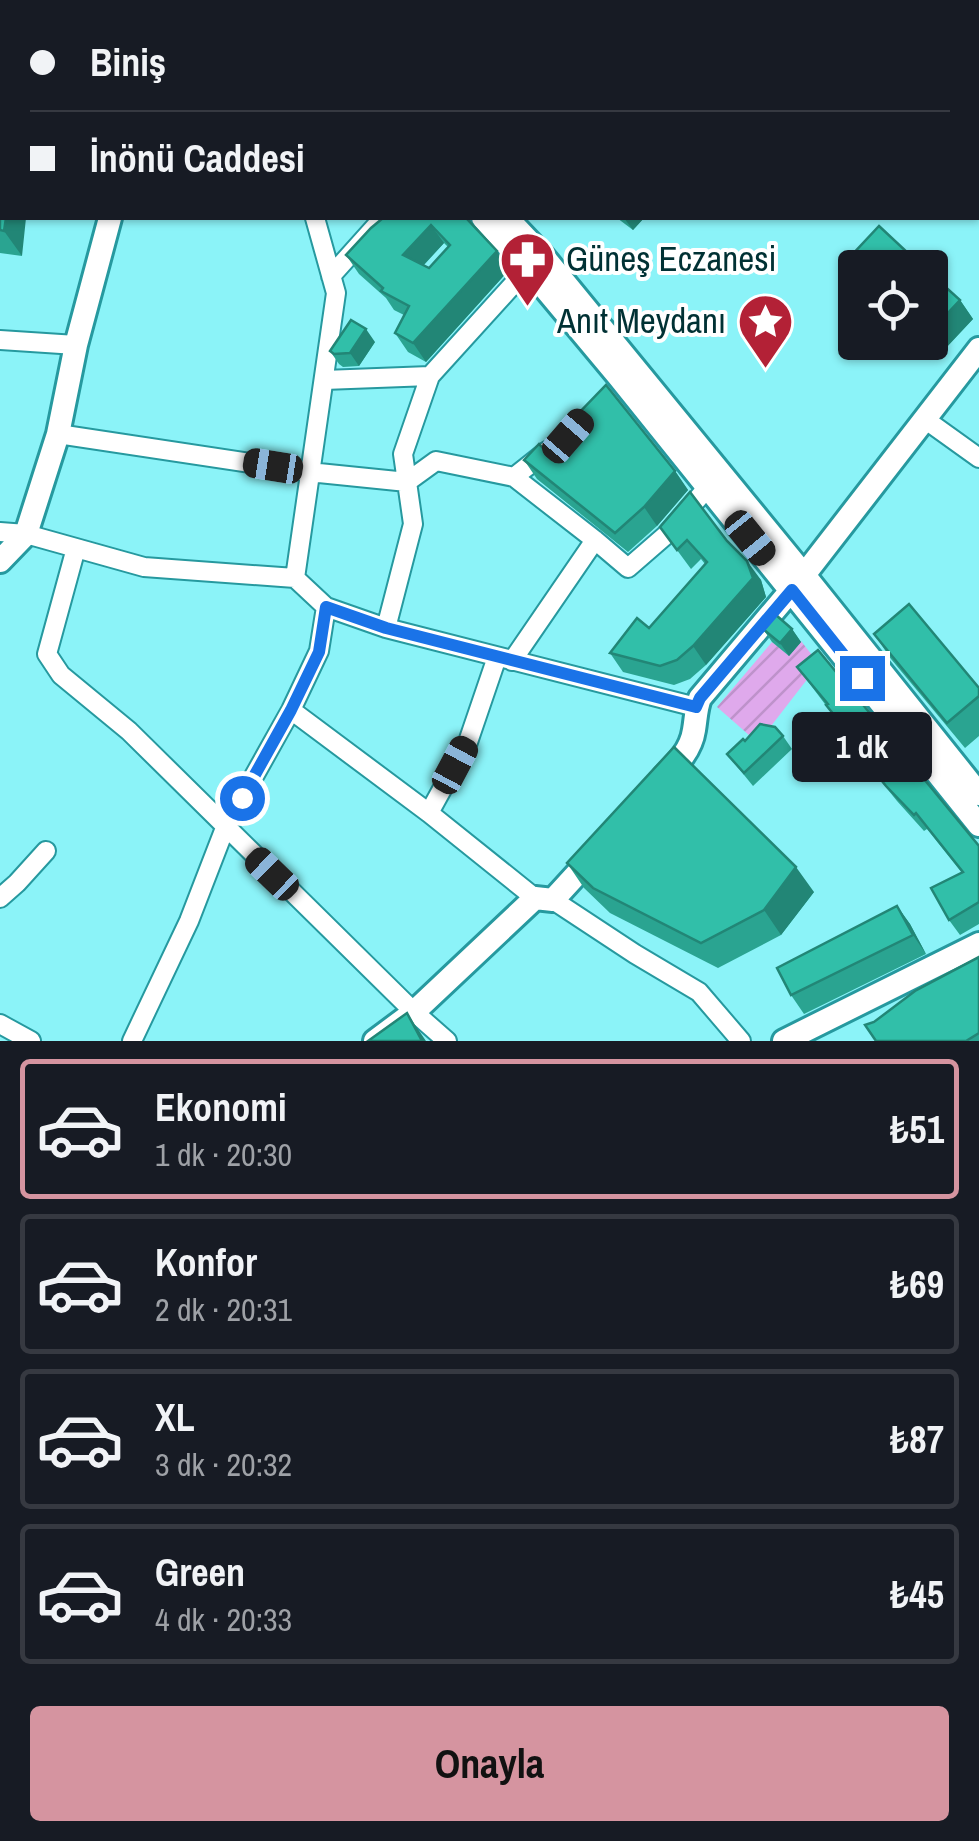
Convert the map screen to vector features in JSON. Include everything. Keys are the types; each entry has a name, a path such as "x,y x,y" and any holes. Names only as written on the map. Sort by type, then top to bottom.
{"main road":[{"path":"0,561 26,534 58,434 76,345 109,220"},
{"path":"485,220 528,268 613,384 798,582 979,794"},
{"path":"509,220 542,254 798,582 979,825"},
{"path":"644,799 688,749 700,698 798,582 979,350"},
{"path":"375,1041 414,1012 605,842"},
{"path":"784,1041 979,944"}],"street":[{"path":"295,578 336,293 316,220"},
{"path":"331,276 382,220"},
{"path":"386,628 414,524 403,454 430,376 528,268"},
{"path":"0,340 76,345"},
{"path":"324,380 430,376"},
{"path":"926,420 979,458"},
{"path":"58,434 309,472 407,482 436,461 514,477 628,568 666,535 708,487"},
{"path":"514,477 568,436"},
{"path":"0,532 26,534 144,567 295,578 326,607 386,628 696,707"},
{"path":"429,813 468,742 504,659 595,540"},
{"path":"76,548 47,654 62,675 129,731 447,1041"},
{"path":"132,1041 190,921 225,828 319,652 326,607"},
{"path":"291,710 544,899 699,992 740,1041"},
{"path":"0,898 46,851"},
{"path":"0,1024 31,1041"}],"shaded area":[{"path":"801,641 819,664 758,743 717,707 772,642 789,655"}],"building":[{"path":"381,220 468,220 497,251 413,343 395,333 409,306 381,291 383,288 346,255","holes":["431,225 450,245 429,268 403,255"]},
{"path":"879,226 905,250 856,250"},
{"path":"948,289 960,300 948,313"},
{"path":"351,320 366,329 350,353 334,354 330,351"},
{"path":"606,385 675,471 615,533 524,460 539,444 544,449"},
{"path":"690,492 747,561 753,578 677,660 660,666 610,653 637,618 649,628 707,562 687,540 677,550 660,527"},
{"path":"909,604 979,688 979,696 947,723 874,634"},
{"path":"776,615 792,629 780,643 763,629"},
{"path":"818,650 979,846 979,902 949,920 931,888 963,872 916,813 886,786 797,667"},
{"path":"760,724 775,727 783,736 744,773 727,754"},
{"path":"674,747 796,867 764,910 701,943 593,888 567,863"},
{"path":"897,906 913,935 791,995 777,968"},
{"path":"979,957 979,1033 966,1041 876,1041 865,1025 915,991"},
{"path":"407,1013 422,1041 368,1041"}],"place":[{"name":"Güneş Eczanesi","path":"527,308"},
{"name":"Anıt Meydanı","path":"765,370"}],"route":[{"path":"242,798 319,652 326,607 386,628 696,707 792,590 862,678"}]}
